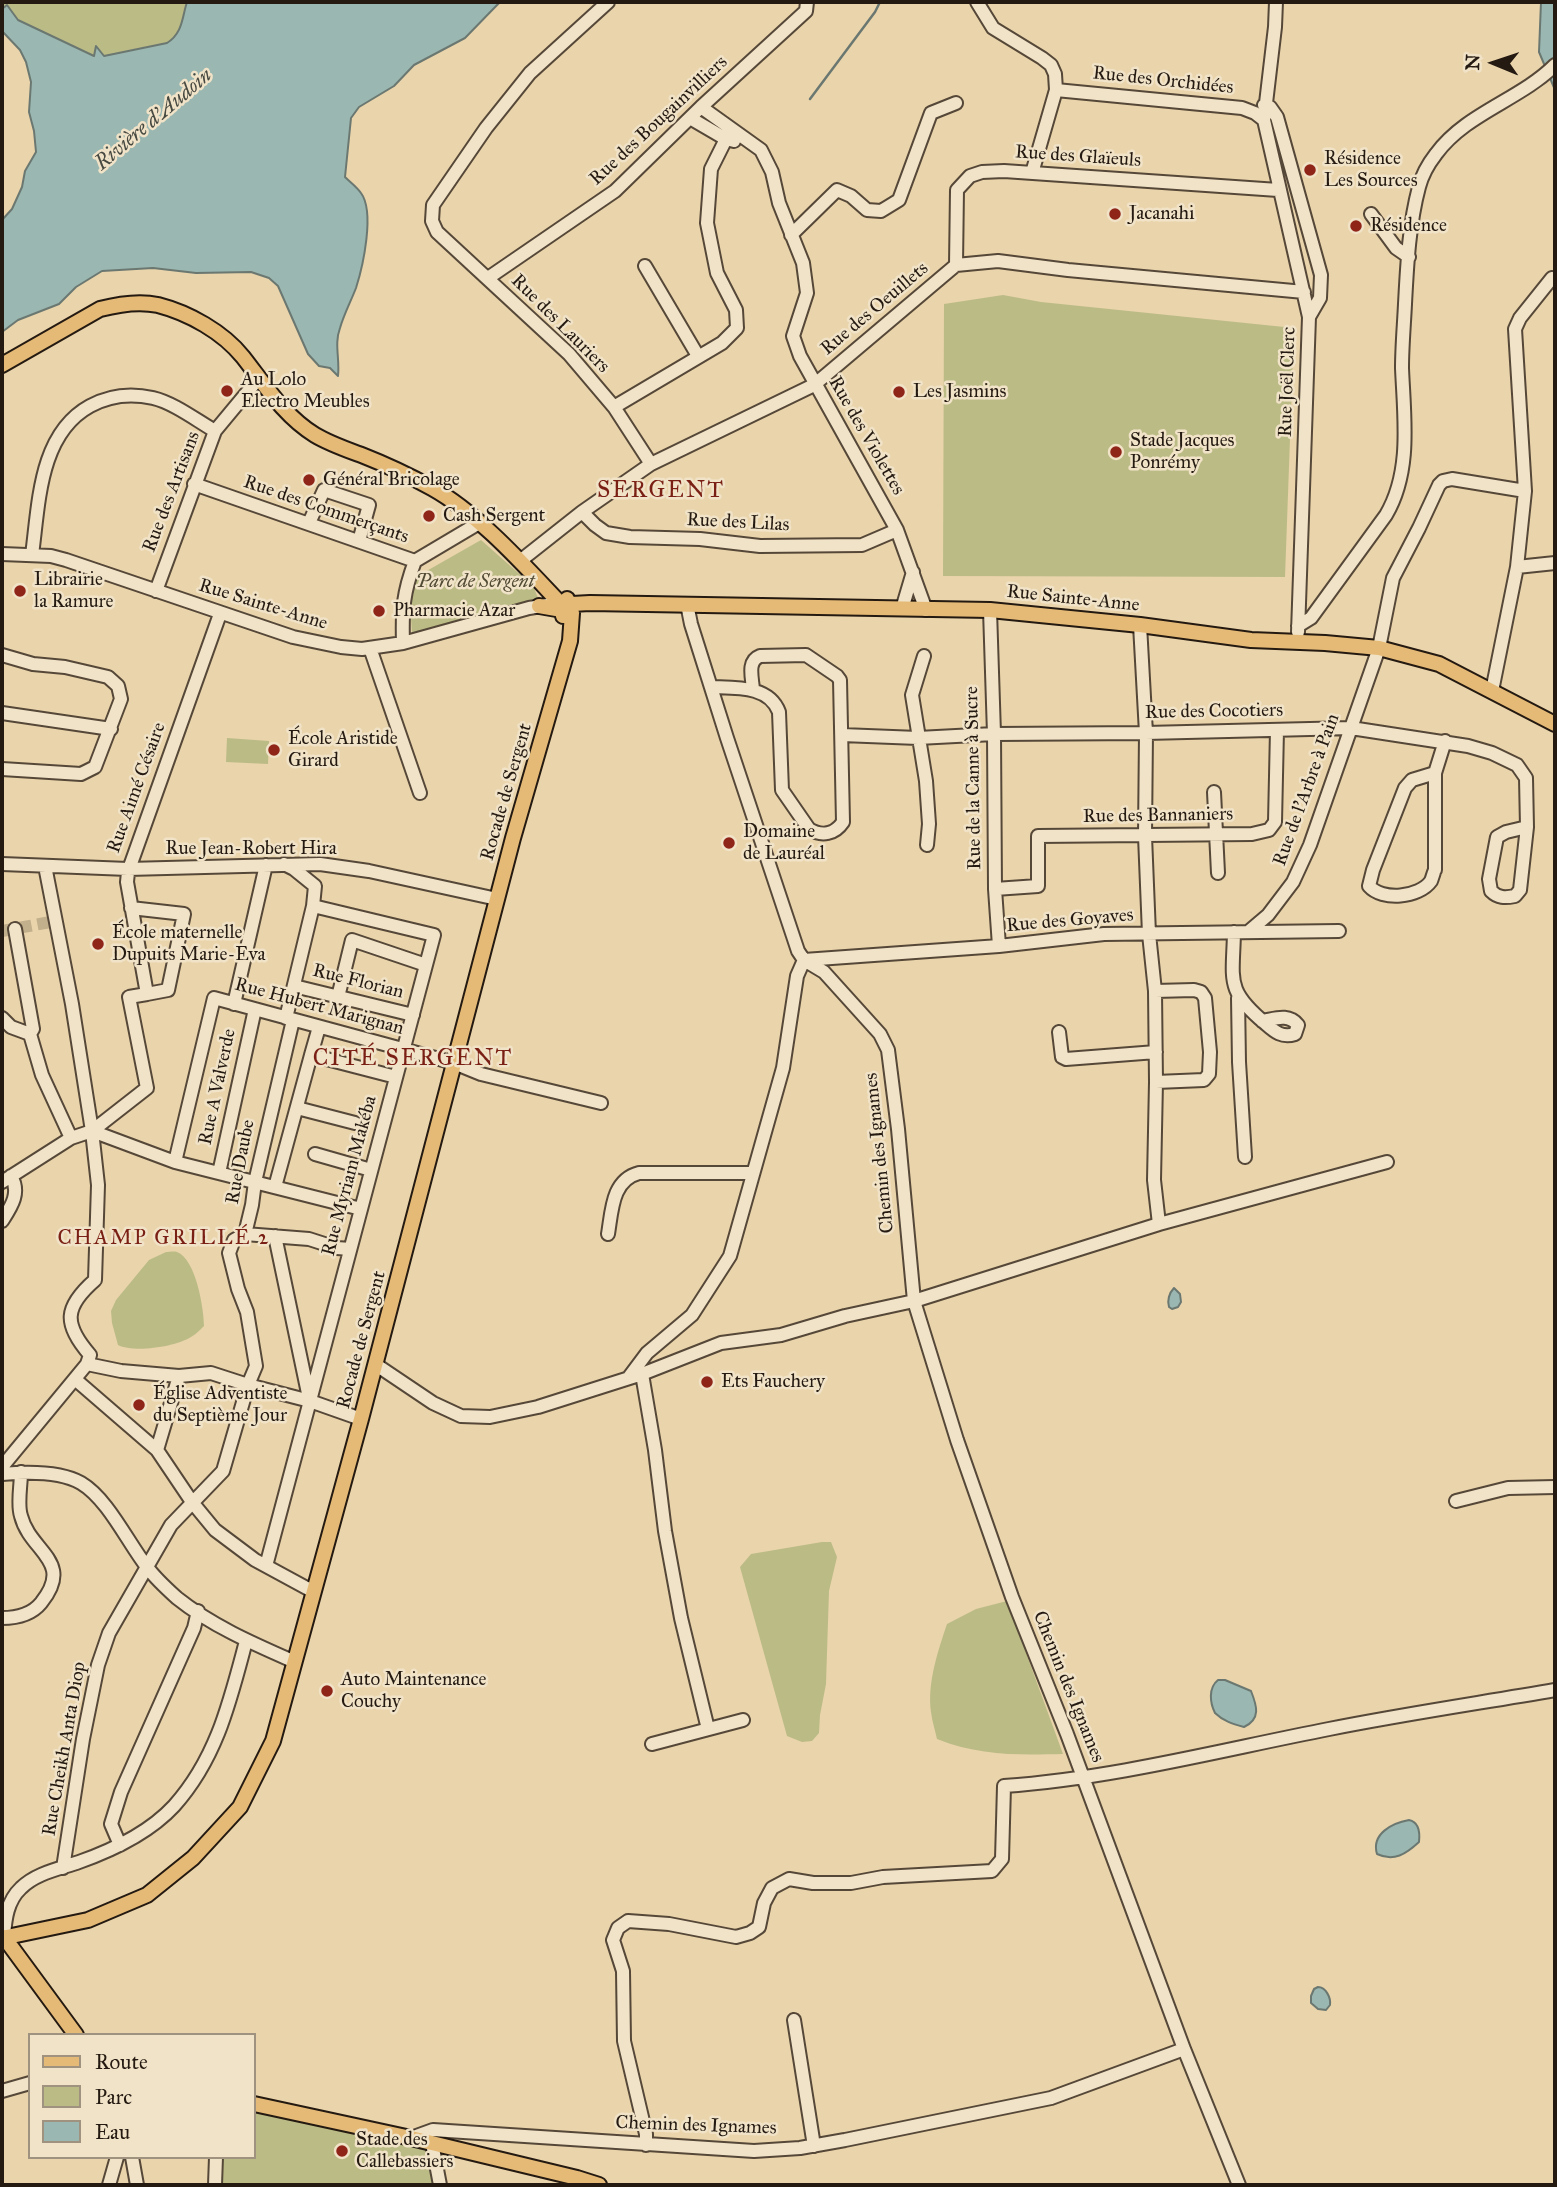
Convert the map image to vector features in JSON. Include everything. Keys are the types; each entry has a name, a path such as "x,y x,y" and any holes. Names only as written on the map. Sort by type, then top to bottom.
{"main road":[{"path":"2,365 100,309 118,304 157,305 200,322 227,340 242,355 293,418 317,436 434,489 479,523 564,604"},
{"name":"Rue Sainte-Anne","path":"539,607 590,603 989,610 1140,625 1251,640 1379,648 1439,664 1555,724"},
{"name":"Rocade de Sergent","path":"3,1938 88,1920 147,1895 193,1858 240,1807 273,1741 361,1419 497,899 570,641 564,604"},
{"path":"3,1938 74,2033"},
{"path":"256,2104 411,2138 599,2185"}],"street":[{"name":"Rue des Lauriers","path":"608,2 530,73 493,118 433,205 432,221 437,232 569,354 614,407 651,464"},
{"name":"Rue des Bougainvilliers","path":"488,278 615,191 701,107 807,11 807,2"},
{"path":"976,2 993,28 1042,58 1051,65 1055,74 1056,90 1032,173"},
{"name":"Rue Joël Clerc","path":"1276,2 1264,120 1309,317 1298,643"},
{"path":"1298,626 1311,618 1393,502 1405,443 1402,354 1409,257 1419,187 1425,171 1448,140 1469,122 1544,76 1555,65"},
{"name":"Rue des Orchidées","path":"1056,90 1242,108 1264,120"},
{"path":"791,235 837,190 851,196 867,209 881,211 899,200 931,113 956,103"},
{"path":"1264,105 1270,107 1277,117 1321,275 1320,298 1309,317"},
{"name":"Rue des Violettes","path":"701,107 761,150 772,172 779,204 803,263 807,293 793,336 800,356 897,530 926,610"},
{"path":"690,118 726,139 740,142 748,140"},
{"path":"614,407 722,342 737,328 736,310 717,273 706,223 711,169 726,139"},
{"name":"Rue des Glaïeuls","path":"956,265 957,190 970,176 982,172 1278,190"},
{"path":"1371,214 1396,248 1409,257"},
{"name":"Rue des Oeuillets","path":"520,561 582,512 651,464 814,385 956,265 998,261 1304,292"},
{"path":"645,266 698,356"},
{"path":"1492,691 1517,567 1525,492 1515,329 1520,318 1552,278"},
{"name":"Rue des Artisans","path":"156,591 215,430 259,378"},
{"path":"32,555 43,475 58,435 78,413 103,398 130,394 162,401 215,430"},
{"name":"Rue de l'Arbre à Pain","path":"1248,932 1268,915 1293,882 1322,813 1379,648 1393,578 1439,485 1452,479 1525,492"},
{"name":"Rue des Commerçants","path":"194,484 415,561 479,523"},
{"path":"309,523 324,489 369,505 359,541"},
{"name":"Rue des Lilas","path":"582,512 606,533 760,546 862,545 897,530"},
{"name":"Rue Sainte-Anne","path":"2,554 66,560 293,637 362,649 403,643 539,607"},
{"path":"403,643 402,605 415,561"},
{"path":"1517,567 1555,563"},
{"path":"902,609 913,572"},
{"name":"Chemin des Ignames","path":"411,2138 433,2130 754,2151 814,2146 1051,2098 1184,2049 1012,1597 957,1440 914,1301 888,1050 880,1034 824,972 804,960 797,950 711,687 687,604"},
{"name":"Rue de la Canne à Sucre","path":"989,610 995,734 995,889 999,946"},
{"name":"Rue Aimé Césaire","path":"148,994 131,908 128,869 220,614"},
{"path":"1140,625 1146,733 1145,836 1149,934 1155,991 1154,1180 1159,1224"},
{"path":"370,648 420,793"},
{"path":"711,687 753,689 774,702 777,707 782,790 809,829 815,833 837,830 843,822 840,680 812,657 800,654 757,657 751,663 753,689"},
{"path":"2,655 33,664 65,667 108,677 118,686 121,699 95,767 81,774 2,769"},
{"path":"924,656 912,695 928,806 927,845"},
{"path":"2,713 111,729"},
{"name":"Rue des Cocotiers","path":"842,735 918,737 1351,728 1445,741 1492,753 1517,765 1526,778 1527,827 1520,890 1515,896 1496,896 1491,891 1489,879 1497,837 1527,827"},
{"name":"Rue des Bannaniers","path":"995,889 1038,886 1038,836 1216,834 1262,832 1273,826 1278,730"},
{"path":"1435,773 1412,780 1405,788 1373,870 1369,886 1374,892 1383,895 1409,894 1421,890 1432,880 1435,870 1435,773 1445,741"},
{"path":"1214,793 1218,873"},
{"name":"Rue Jean-Robert Hira","path":"2,863 128,869 317,864 369,871 497,899"},
{"path":"284,864 315,887"},
{"path":"313,905 317,864"},
{"path":"234,1004 266,865"},
{"path":"2,1467 76,1380 90,1355 71,1328 72,1307 79,1294 95,1280 97,1185 92,1131 72,1004 45,866"},
{"name":"Rue Myriam Makéba","path":"266,1566 434,935 313,905"},
{"name":"Rue Daube","path":"248,1385 256,1366 247,1311 229,1253 234,1240 244,1234 249,1223 294,986 313,905"},
{"path":"2,1221 15,1202 15,1184 6,1179 71,1138 92,1131 147,1088 129,997 169,990 184,914 131,908"},
{"path":"15,929 33,1029 30,1034 42,1075 71,1138"},
{"name":"Rue des Goyaves","path":"804,960 999,946 1104,934 1339,931"},
{"path":"1234,932 1233,977 1238,998 1245,1157"},
{"path":"338,997 352,940 426,965"},
{"path":"708,1729 681,1618 665,1531 656,1450 636,1375 647,1353 692,1315 730,1256 783,1068 797,976 804,960"},
{"name":"Rue Florian","path":"294,986 413,1016"},
{"path":"1155,991 1201,992 1205,998 1210,1052 1207,1078 1156,1082"},
{"name":"Rue Hubert Marignan","path":"176,1162 214,998 454,1063 481,1073 601,1103"},
{"path":"1238,998 1262,1021"},
{"name":"Rue A Valverde","path":"219,1172 255,1009"},
{"path":"2,1018 11,1027 30,1034"},
{"path":"275,1187 318,1027"},
{"path":"1059,1032 1062,1057 1066,1059 1156,1052"},
{"path":"311,1055 396,1077"},
{"path":"297,1108 355,1123"},
{"path":"92,1131 176,1162 361,1209"},
{"path":"315,1154 371,1170"},
{"path":"375,1364 433,1403 461,1416 490,1417 538,1407 722,1343 781,1335 845,1316 914,1301 1159,1224 1387,1162"},
{"path":"608,1234 615,1196 630,1175 753,1173"},
{"path":"244,1234 309,1239 337,1248 350,1249"},
{"path":"275,1236 310,1401"},
{"path":"87,1364 131,1373 179,1376 211,1373 310,1401 361,1419"},
{"path":"157,1450 179,1376"},
{"path":"76,1380 157,1450 192,1502 215,1530 266,1566 314,1592"},
{"name":"Rue Cheikh Anta Diop","path":"63,1868 83,1739 98,1665 109,1633 171,1525 223,1471 248,1385"},
{"path":"2,1474 21,1472 54,1475 81,1483 106,1506 148,1568 177,1598 246,1641 295,1662"},
{"path":"2,1618 35,1611 50,1592 55,1574 48,1557 29,1532 21,1516 21,1472"},
{"path":"1456,1501 1508,1488 1555,1487"},
{"path":"120,1845 111,1824 121,1791 194,1628 198,1611"},
{"path":"3,1938 8,1908 21,1888 32,1879 86,1860 138,1836 173,1808 198,1776 223,1726 246,1641"},
{"path":"646,2145 646,2134 624,2041 623,1971 613,1940 618,1928 628,1921 668,1924 736,1937 750,1934 759,1927 764,1903 772,1888 789,1879 813,1883 851,1883 883,1877 992,1871 1002,1858 1004,1786 1143,1769 1330,1729 1555,1690"},
{"path":"652,1744 743,1720"},
{"path":"67,1846 86,1860"},
{"path":"794,2020 814,2146"},
{"path":"1184,2049 1239,2185"},
{"path":"2,2091 28,2084"},
{"path":"432,2143 440,2185"},
{"path":"109,2185 116,2159"},
{"path":"132,2159 137,2185"},
{"path":"215,2185 216,2159"}],"green space":[{"path":"2,2 195,2 181,42 150,53 99,57 72,54 2,15"},
{"name":"Stade Jacques Ponrémy","path":"1003,295 1041,302 1294,328 1285,577 943,576 944,304"},
{"name":"Parc de Sergent","path":"481,540 533,586 539,600 412,633 410,603 416,577"},
{"path":"227,738 269,741 268,764 226,762"},
{"path":"166,1252 177,1252 184,1256 189,1264 200,1297 204,1326 184,1341 165,1346 134,1349 118,1345 111,1311 116,1300 149,1260"},
{"path":"831,1542 837,1557 829,1591 826,1684 819,1733 812,1741 802,1742 787,1736 740,1567 751,1554"},
{"path":"1007,1601 1063,1754 984,1751 937,1739 930,1701 934,1667 947,1624 976,1609"},
{"name":"Stade des Callebassiers","path":"256,2108 430,2145 438,2185 218,2185 220,2159 256,2159"}],"water":[{"name":"Rivière d'Audoin","path":"187,2 500,2 465,38 414,65 394,86 359,107 351,118 345,177 359,191 365,202 367,226 359,278 338,334 338,376 330,368 319,366 308,354 278,286 269,278 251,272 196,273 153,268 102,271 76,287 59,304 18,320 2,332 2,220 12,209 22,187 25,171 36,152 29,112 31,82 20,50 2,31 2,9 7,5 18,20 94,56 96,46 104,56 167,43 179,30"},
{"path":"1541,2 1555,2 1555,90 1539,52"},
{"path":"1174,1288 1180,1294 1181,1302 1178,1307 1172,1309 1168,1300"},
{"path":"1218,1680 1225,1680 1251,1691 1256,1712 1249,1724 1244,1727 1236,1725 1215,1713 1211,1696"},
{"path":"1409,1820 1417,1825 1419,1842 1400,1856 1377,1854 1380,1835 1390,1827"},
{"path":"1318,1987 1329,1996 1330,2005 1326,2010 1318,2009 1311,2003 1314,1989"}],"waterway":[{"path":"810,99 880,2"}],"tunnel":[{"path":"2,931 56,921"}],"place":[{"name":"Résidence Les Sources","path":"1310,170"},
{"name":"Jacanahi","path":"1115,214"},
{"name":"Résidence","path":"1356,226"},
{"name":"Au Lolo Electro Meubles","path":"227,391"},
{"name":"Les Jasmins","path":"899,392"},
{"name":"Stade Jacques Ponrémy","path":"1116,452"},
{"name":"Général Bricolage","path":"309,480"},
{"name":"Cash Sergent","path":"429,516"},
{"name":"Librairie la Ramure","path":"20,591"},
{"name":"Pharmacie Azar","path":"379,611"},
{"name":"École Aristide Girard","path":"274,750"},
{"name":"Domaine de Lauréal","path":"729,843"},
{"name":"École maternelle Dupuits Marie-Eva","path":"98,944"},
{"name":"Ets Fauchery","path":"707,1382"},
{"name":"Église Adventiste du Septième Jour","path":"139,1405"},
{"name":"Auto Maintenance Couchy","path":"327,1691"},
{"name":"Stade des Callebassiers","path":"342,2151"}],"district":[{"name":"SERGENT","path":"661,491"},
{"name":"CITÉ SERGENT","path":"413,1059"},
{"name":"CHAMP GRILLÉ 2","path":"164,1239"}]}
